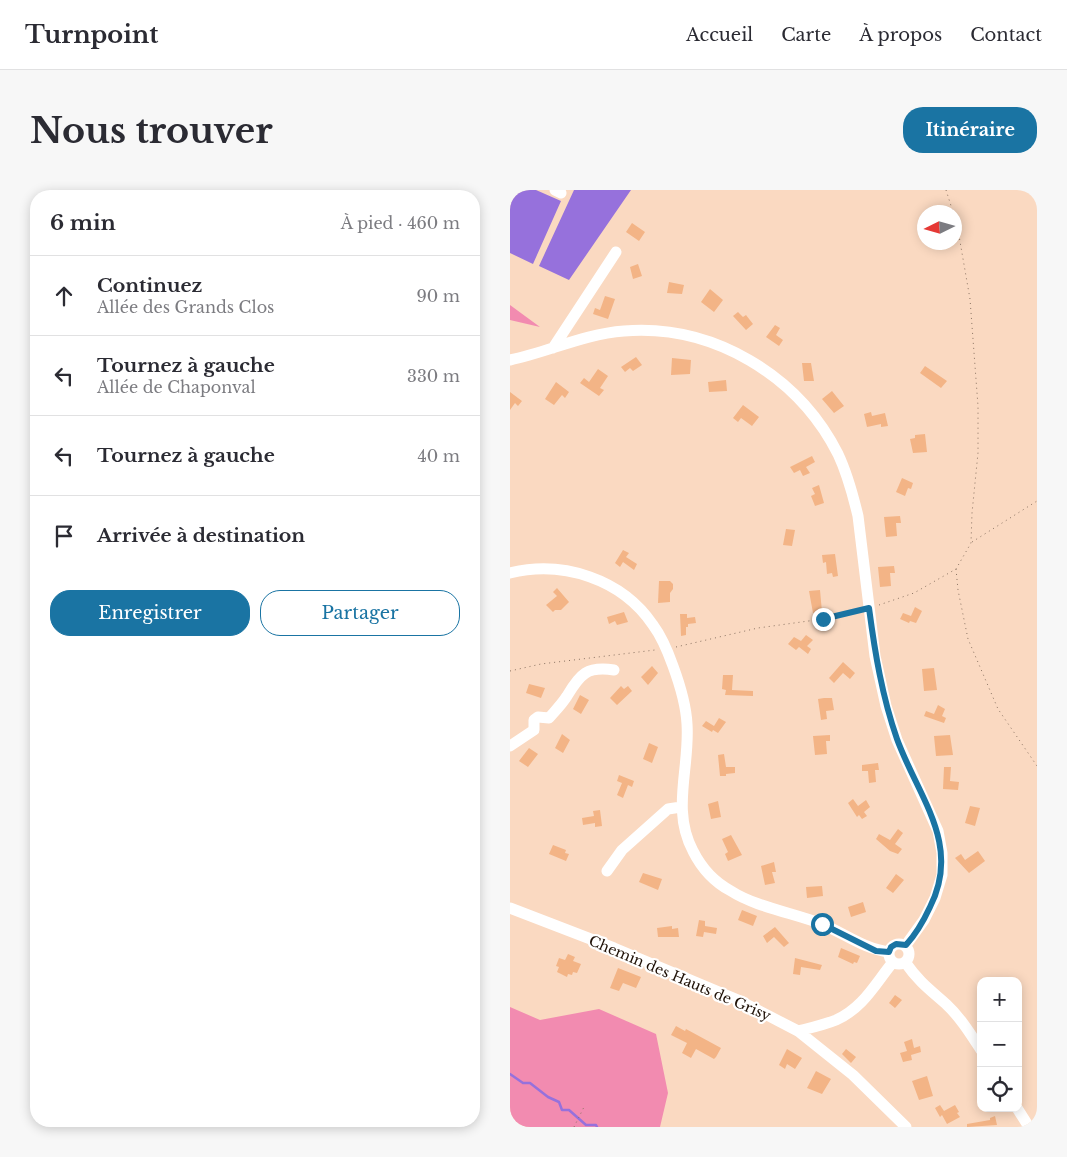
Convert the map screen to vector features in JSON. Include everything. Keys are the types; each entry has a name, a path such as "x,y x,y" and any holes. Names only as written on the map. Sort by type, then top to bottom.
{"street":[{"path":"553,348 616,252"},
{"path":"510,360 579,339 623,331 669,333 701,339 726,348 755,363 779,380 809,410 829,439 844,468 858,516 876,656 886,706 897,740 935,825 942,853 942,875 935,898 924,920 906,945"},
{"path":"510,573 546,568 569,571 595,578 632,601 654,625 666,648 683,694 687,723 687,756 681,808 686,836 703,868 716,882 731,892 748,899 822,924 891,957 899,964 905,962 910,954 906,945"},
{"path":"510,746 534,730 534,720 538,717 549,718 580,676 589,670 600,668 614,670"},
{"path":"607,871 622,850 668,809 681,808"},
{"name":"Chemin des Hauts de Grisy","path":"510,908 614,948 738,1000 798,1031 853,1075 906,1127"},
{"path":"798,1031 835,1020 849,1012 865,999 891,957 891,947 896,944 906,945"},
{"path":"905,962 914,976 946,1004 965,1025 977,1044"},
{"path":"1019,1112 1028,1127"}],"path":[{"path":"946,190 951,205"},
{"path":"961,250 970,299 978,406 978,453 971,543"},
{"path":"510,671 541,664 666,648 758,628 823,619 869,608 914,593 956,569 971,543 1037,501"},
{"path":"956,569 958,590 968,639 998,709 1037,766"},
{"path":"574,1127 584,1107"}],"shaded area":[{"path":"513,190 536,190 561,201 533,264 510,253 510,197"},
{"path":"574,190 631,190 569,280 539,266"},
{"path":"510,305 540,327 510,320"},
{"path":"510,1007 540,1020 599,1009 656,1034 668,1093 660,1127 510,1127"}],"building":[{"path":"632,223 645,232 639,241 626,232"},
{"path":"638,264 642,276 633,279 630,267"},
{"path":"669,282 684,285 682,294 667,293"},
{"path":"710,289 723,300 714,312 701,302"},
{"path":"605,296 615,299 608,319 593,314 595,308 600,310"},
{"path":"738,312 743,317 746,315 753,324 746,330 733,316"},
{"path":"775,325 780,328 776,335 783,340 779,346 766,337"},
{"path":"636,357 642,365 633,371 630,368 625,372 621,367"},
{"path":"672,358 691,360 690,374 671,375"},
{"path":"802,363 811,363 814,381 804,381"},
{"path":"925,366 947,381 941,388 920,373"},
{"path":"598,369 608,376 600,388 604,390 599,396 580,383 584,378 589,382"},
{"path":"726,380 727,391 709,392 708,382"},
{"path":"556,382 569,392 565,398 562,395 554,405 545,399"},
{"path":"832,391 844,406 834,413 822,399"},
{"path":"510,392 522,401 518,406 515,403 510,410"},
{"path":"743,405 759,417 752,426 741,418 738,422 733,418"},
{"path":"871,412 872,416 885,413 888,426 881,427 881,424 867,427 864,414"},
{"path":"925,434 927,452 913,453 910,439 915,438 915,435"},
{"path":"812,456 815,462 806,467 810,473 803,476 800,470 794,473 790,467"},
{"path":"902,478 913,483 911,489 908,488 905,496 896,492"},
{"path":"819,485 824,503 815,506 811,496 815,494 812,488"},
{"path":"900,516 901,523 896,523 897,536 886,537 884,517"},
{"path":"786,529 795,530 792,546 783,545"},
{"path":"623,550 629,553 626,557 637,564 634,570 623,562 620,567 615,563"},
{"path":"835,554 838,576 833,577 832,573 827,574 826,562 823,563 822,555"},
{"path":"894,566 895,573 890,573 891,586 880,587 878,567"},
{"path":"659,581 670,581 673,584 670,602 658,603"},
{"path":"557,588 569,602 561,610 553,612 546,605 557,596 553,592"},
{"path":"820,590 822,612 813,613 809,591"},
{"path":"915,607 922,611 916,623 910,621 909,623 900,619 903,613 911,616"},
{"path":"624,612 628,622 617,625 615,621 609,624 607,617"},
{"path":"680,614 687,614 687,618 695,617 696,623 688,624 686,635 681,636"},
{"path":"806,635 813,640 807,646 811,649 808,654 799,647 796,650 788,644 794,637 801,641"},
{"path":"843,662 855,673 850,679 843,673 834,683 829,678"},
{"path":"652,666 658,673 648,685 641,677"},
{"path":"934,668 937,690 924,691 922,669"},
{"path":"723,675 733,675 732,690 753,691 753,696 725,695 726,690 722,689"},
{"path":"529,684 545,688 541,698 526,693"},
{"path":"621,686 624,689 628,686 632,691 617,705 610,698"},
{"path":"580,695 589,700 581,714 573,709"},
{"path":"832,698 834,710 826,711 827,719 821,720 818,699"},
{"path":"938,705 945,709 942,716 946,718 944,723 924,716 926,711 934,714"},
{"path":"719,718 726,722 718,733 702,726 706,721 714,726"},
{"path":"562,734 570,740 563,753 555,748"},
{"path":"830,735 830,741 826,741 827,754 815,755 813,736"},
{"path":"950,735 953,755 936,756 934,736"},
{"path":"649,743 658,747 652,763 643,759"},
{"path":"529,748 538,754 528,767 519,761"},
{"path":"724,754 726,767 735,767 735,773 720,776 718,755"},
{"path":"878,763 879,770 875,770 876,782 869,783 868,771 862,771 862,765"},
{"path":"944,767 951,767 950,781 959,782 958,790 943,789"},
{"path":"619,775 634,781 632,787 628,785 623,798 617,795 622,783 617,781"},
{"path":"853,799 858,806 866,800 870,807 864,812 867,816 862,819 859,815 857,817 848,803"},
{"path":"718,801 721,817 711,819 708,804"},
{"path":"970,806 980,808 975,826 965,823"},
{"path":"600,810 602,826 595,827 595,823 583,825 582,818 594,816 593,811"},
{"path":"898,829 903,833 895,844 902,849 898,854 890,851 876,839 879,834 890,840"},
{"path":"731,835 742,855 728,861 725,854 728,852 722,839"},
{"path":"553,845 566,850 565,853 569,854 566,861 549,854"},
{"path":"978,851 985,861 969,873 955,858 961,854 965,860"},
{"path":"774,862 776,872 772,872 775,883 765,885 761,866"},
{"path":"643,873 662,879 658,890 639,882"},
{"path":"896,874 904,880 893,893 886,888"},
{"path":"822,886 823,896 807,898 806,887"},
{"path":"863,902 866,912 851,917 848,907"},
{"path":"742,910 757,916 753,926 738,920"},
{"path":"699,920 705,921 705,926 717,928 716,934 704,932 703,937 696,936"},
{"path":"672,926 672,929 678,928 679,937 658,937 657,928"},
{"path":"775,927 789,943 784,947 774,937 767,943 763,936"},
{"path":"841,948 860,956 857,963 854,962 853,964 838,957"},
{"path":"568,954 575,957 573,961 581,964 577,973 568,974 567,977 557,972 559,967 556,966 559,958 565,960"},
{"path":"795,958 822,965 820,970 801,967 800,975 793,974"},
{"path":"618,968 641,977 636,988 623,983 619,991 610,988"},
{"path":"895,995 902,1000 895,1008 889,1003"},
{"path":"676,1026 685,1031 686,1029 721,1048 716,1057 714,1059 696,1049 691,1058 682,1053 687,1043 671,1035"},
{"path":"912,1039 914,1048 920,1046 921,1052 911,1055 912,1060 903,1062 900,1053 907,1051 904,1042"},
{"path":"787,1049 802,1058 795,1069 787,1064 785,1069 779,1065"},
{"path":"846,1049 856,1057 851,1063 842,1054"},
{"path":"816,1071 831,1079 822,1094 807,1088"},
{"path":"927,1076 933,1096 919,1100 912,1081"},
{"path":"940,1105 944,1111 955,1105 960,1117 947,1124 935,1108"},
{"path":"995,1116 997,1125 967,1127 967,1124 990,1120 990,1118"}],"waterway":[{"path":"510,1074 523,1083 530,1083 548,1097 559,1102 562,1110 569,1110 586,1125 596,1125 597,1127"}],"route":[{"path":"822,924 876,951 889,952 893,945 900,943 906,945 924,920 935,898 942,875 942,853 938,831 897,740 886,706 880,681 869,608 823,619"}]}
